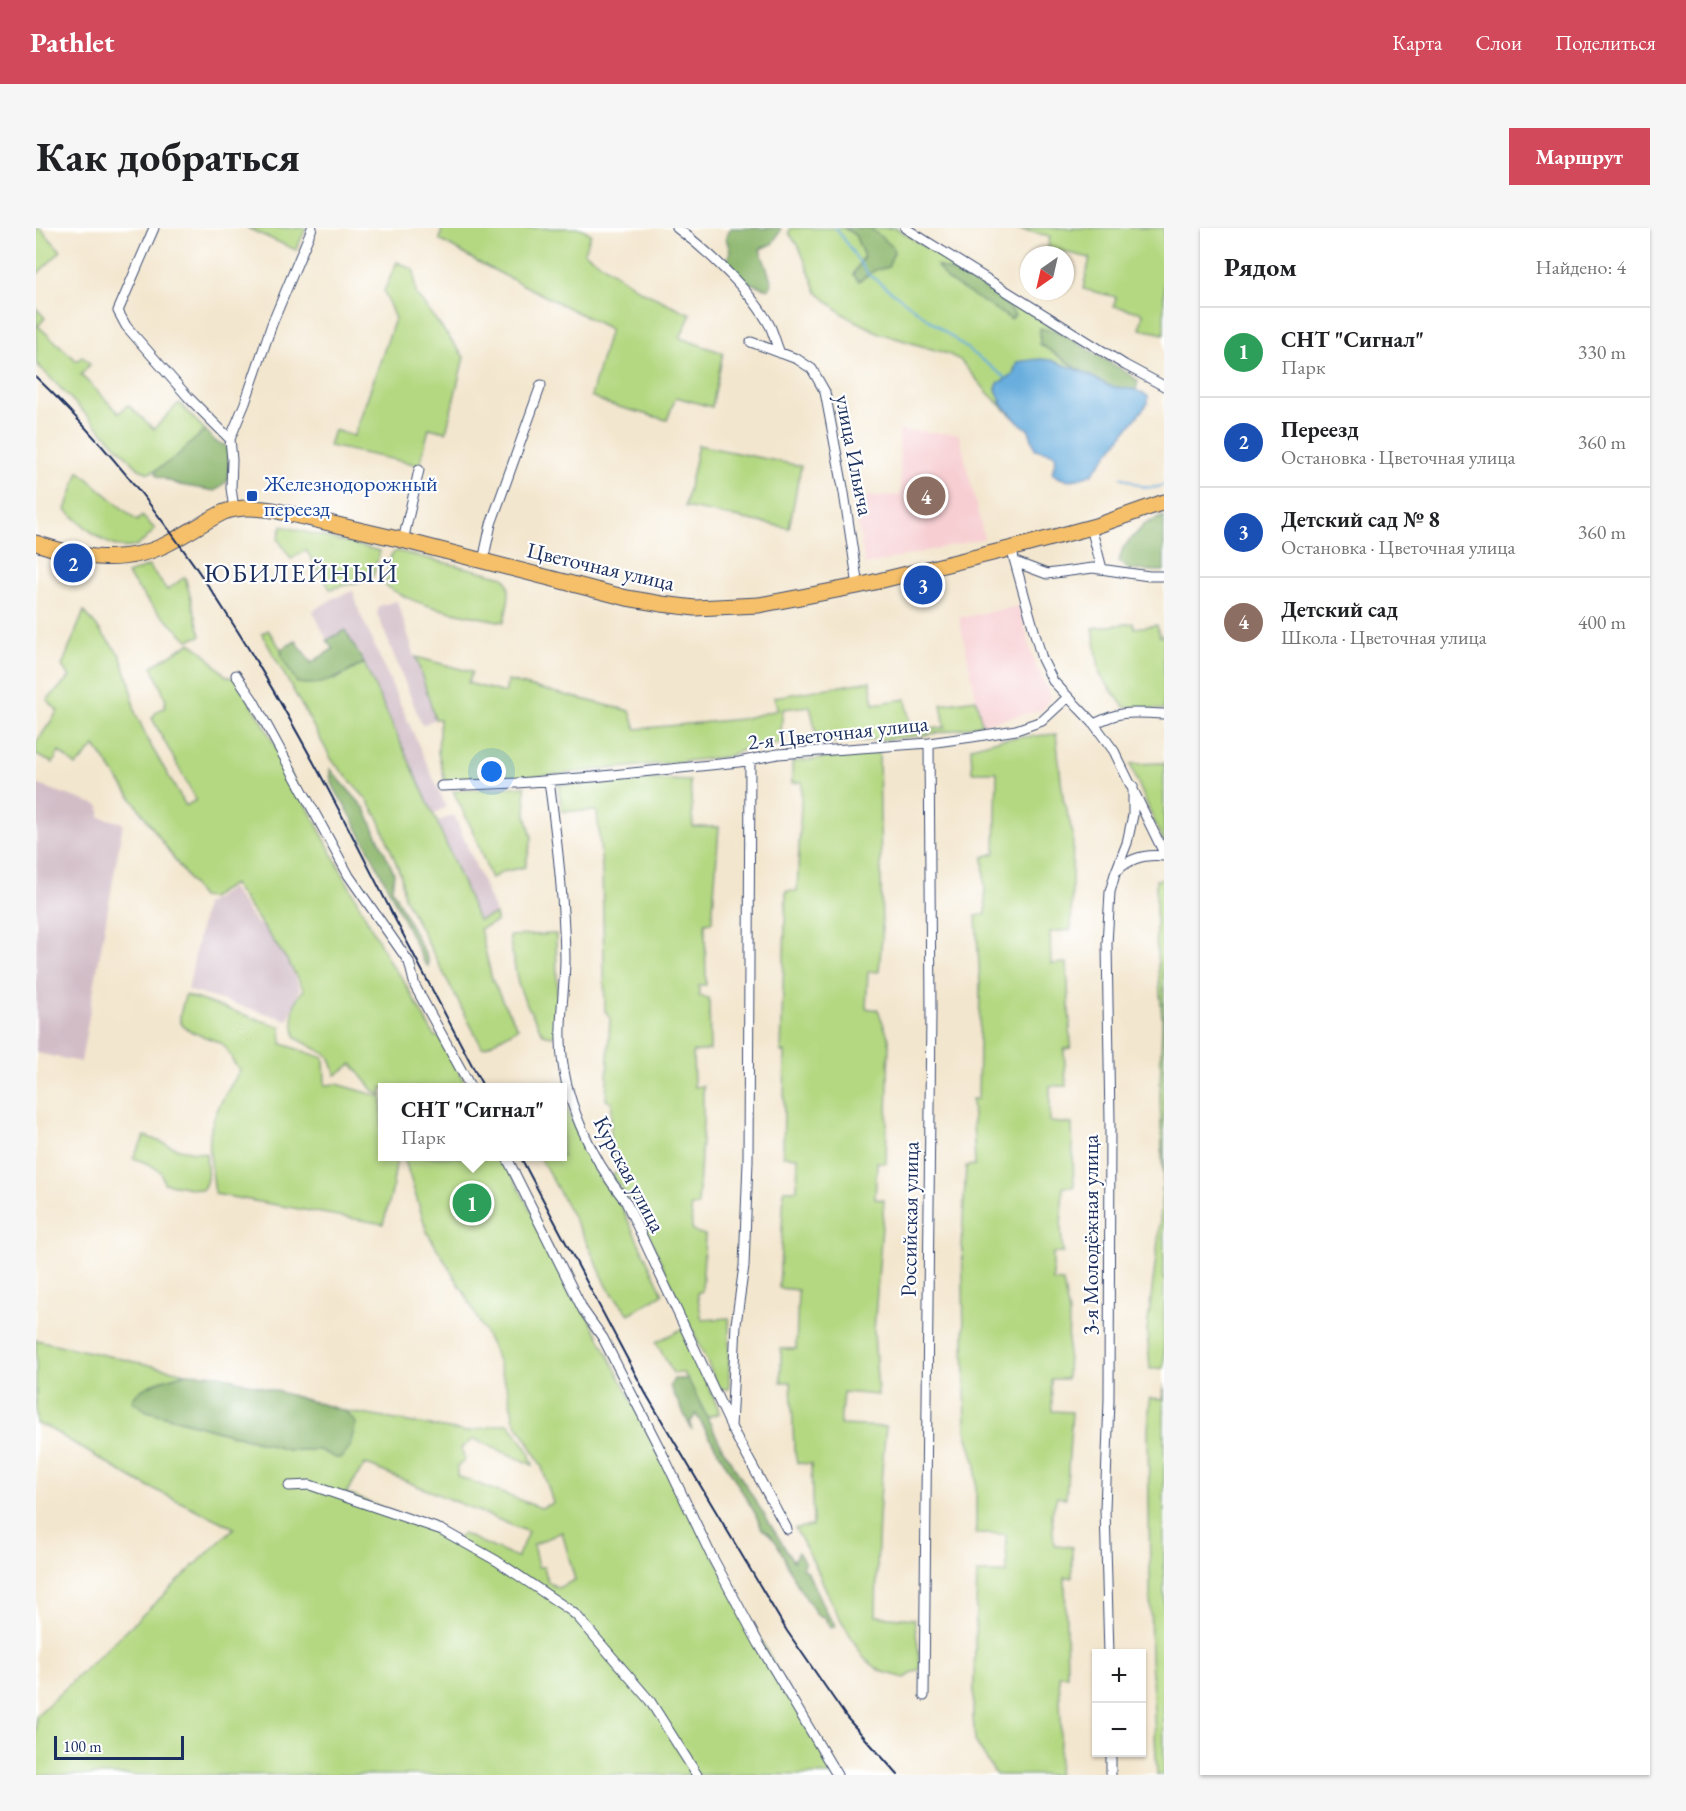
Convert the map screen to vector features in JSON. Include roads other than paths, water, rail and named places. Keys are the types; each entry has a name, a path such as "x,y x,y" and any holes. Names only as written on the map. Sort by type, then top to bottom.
{"main road":[{"name":"Цветочная улица","path":"36,543 91,557 114,559 134,556 166,545 207,520 234,509 254,507 403,541 627,597 695,608 759,605 1013,555 1164,502"}],"street":[{"path":"154,228 118,311 126,326 188,397 230,439"},
{"path":"234,509 230,439 272,324 312,228"},
{"path":"677,228 713,258 753,302 770,326 780,353"},
{"path":"905,228 1125,365 1164,386"},
{"name":"улица Ильича","path":"751,342 797,359 812,369 825,392 858,586"},
{"path":"483,561 491,524 541,385"},
{"path":"403,541 419,470"},
{"path":"1091,527 1102,569"},
{"path":"1013,555 1047,574 1093,568 1164,576"},
{"path":"1013,555 1042,659 1053,681 1094,724 1114,751 1133,786 1164,855 1148,854 1126,862 1115,874"},
{"path":"236,675 265,720 349,876 409,962 415,986 468,1083"},
{"name":"2-я Цветочная улица","path":"441,786 549,781 750,760 778,754 929,743 1016,730 1042,721 1068,697"},
{"path":"1094,724 1125,712 1164,714"},
{"name":"Российская улица","path":"924,1696 931,1011 929,743"},
{"path":"731,1427 736,1324 744,1266 748,1161 750,760"},
{"name":"Курская улица","path":"549,781 561,864 565,958 561,1040 566,1083"},
{"name":"3-я Молодёжная улица","path":"1109,1649 1105,1509 1109,1400 1110,1132 1107,944 1110,892 1127,843 1133,815 1133,786"},
{"name":"Курская улица","path":"567,1087 604,1174 626,1202 731,1427 787,1528"},
{"path":"508,1161 583,1310 603,1338 710,1553 759,1644 837,1775"},
{"path":"289,1486 310,1485 442,1530 497,1561 571,1611 650,1701 696,1775"},
{"path":"1111,1757 1111,1775"}],"water":[{"path":"1051,360 1083,372 1109,386 1136,390 1148,396 1148,403 1092,474 1071,480 1052,473 1056,457 1052,453 1035,449 1029,430 1017,421 1002,404 996,389 998,383 1013,375 1017,362"}],"waterway":[{"path":"836,228 867,273 1006,378"},
{"path":"1121,477 1147,487 1164,485"}],"railway":[{"path":"36,377 93,436 146,499 194,564 238,632 320,774 481,1083"},
{"path":"523,1161 646,1394 787,1631 847,1718 898,1775"}],"place":[{"name":"Железнодорожный переезд","path":"252,496"},
{"name":"Детский сад","path":"926,496"},
{"name":"Переезд","path":"73,563"},
{"name":"Детский сад № 8","path":"923,585"},
{"name":"СНТ \"Сигнал\"","path":"472,1203"}],"district":[{"name":"ЮБИЛЕЙНЫЙ","path":"301,573"}]}
